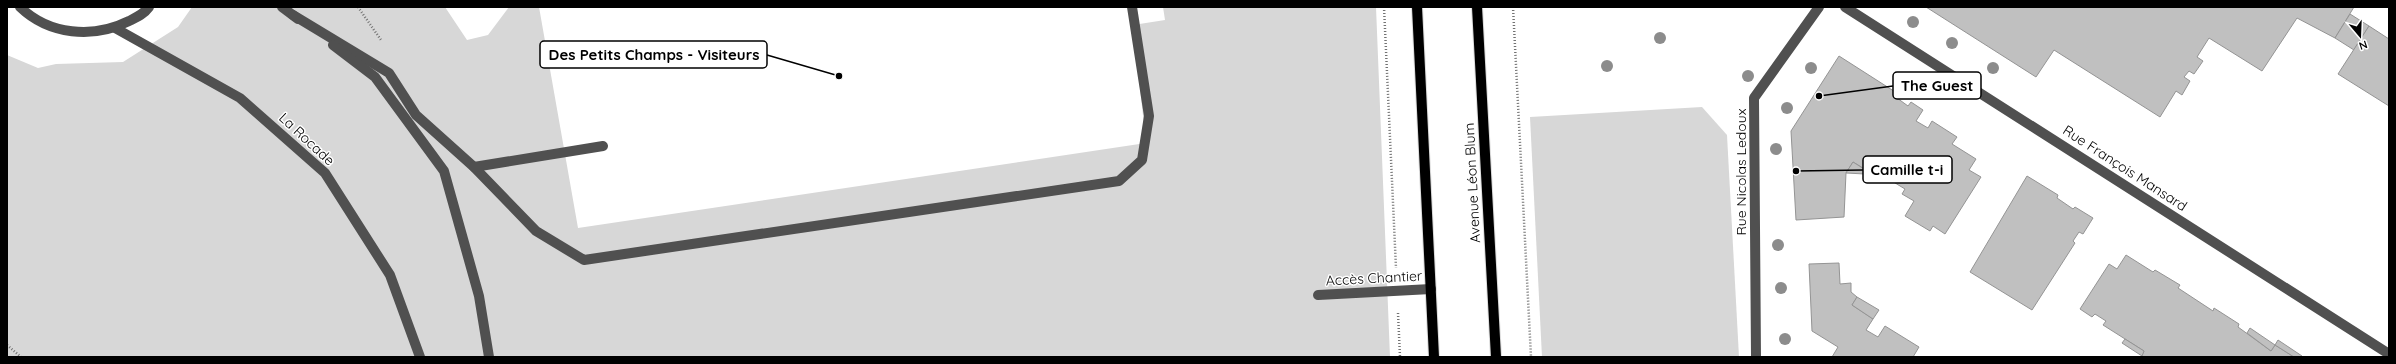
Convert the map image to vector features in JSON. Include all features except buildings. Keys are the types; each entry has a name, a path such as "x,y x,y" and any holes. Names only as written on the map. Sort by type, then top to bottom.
{"main road":[{"path":"1417,7 1434,357"},
{"name":"Avenue Léon Blum","path":"1477,7 1496,357"}],"street":[{"path":"20,7 29,16 56,29 85,33 115,28 144,13 149,7"},
{"path":"282,7 375,77 444,171 480,296 489,357"},
{"path":"293,15 389,72 416,115 474,167 536,231 584,260 1119,181 1142,160 1150,116 1132,7"},
{"name":"Rue Nicolas Ledoux","path":"1756,357 1754,98 1819,7"},
{"name":"Rue François Mansard","path":"1845,7 2389,354"},
{"name":"La Rocade","path":"115,28 240,98 324,173 390,275 420,357"},
{"path":"474,167 603,146"},
{"name":"Accès Chantier","path":"1318,295 1431,288"}],"path":[{"path":"1384,7 1396,270"},
{"path":"1513,7 1531,357"},
{"path":"1398,309 1400,357"},
{"path":"7,345 21,357"}],"shaded area":[{"path":"192,7 445,7 467,40 488,35 509,7 539,7 578,228 1146,143 1133,25 1165,20 1163,7 1376,7 1390,357 7,357 7,55 38,68 56,64 123,62 178,27"},
{"path":"1702,107 1727,135 1739,357 1542,357 1530,117"}],"place":[{"name":"Des Petits Champs - Visiteurs","path":"839,76"},
{"name":"The Guest","path":"1819,96"},
{"name":"Camille t-i","path":"1796,171"}]}
